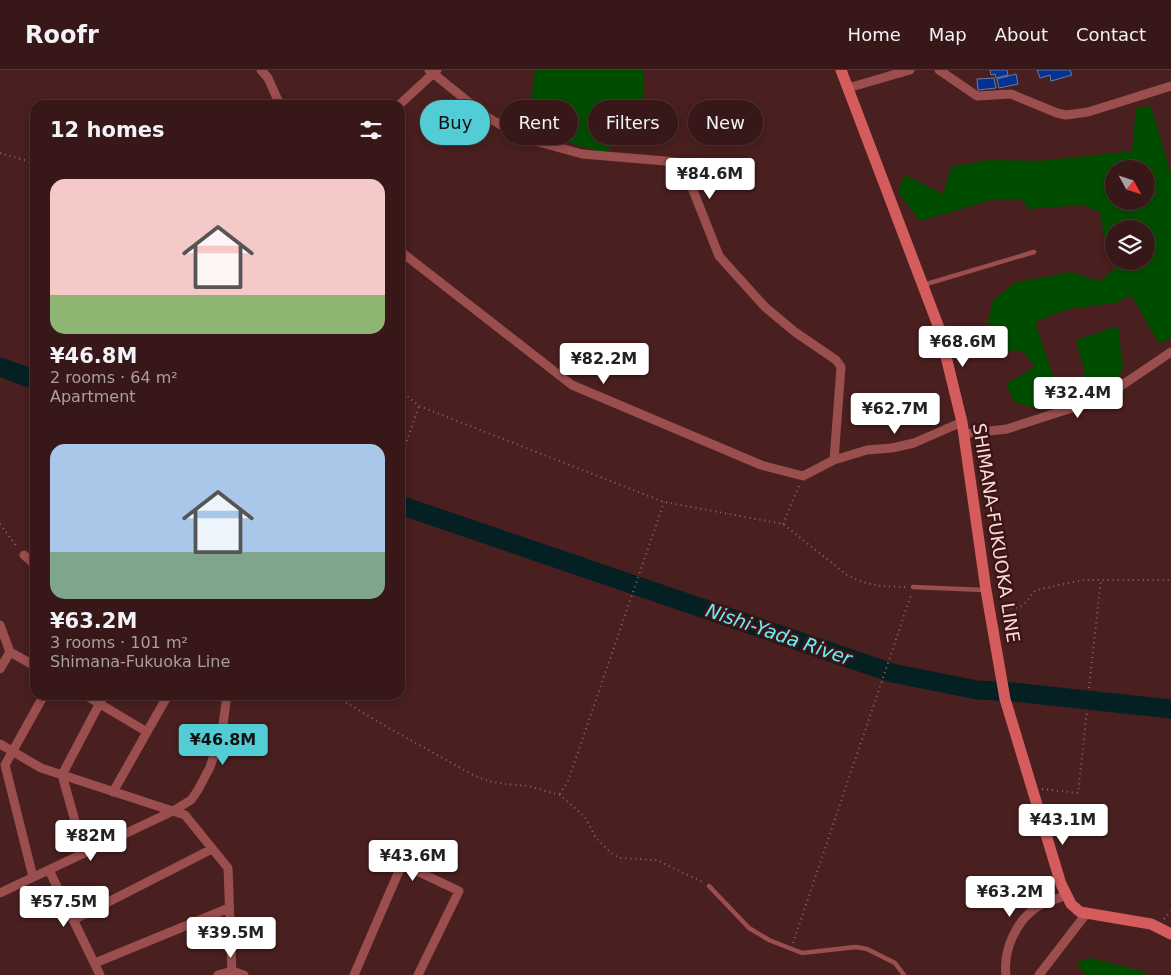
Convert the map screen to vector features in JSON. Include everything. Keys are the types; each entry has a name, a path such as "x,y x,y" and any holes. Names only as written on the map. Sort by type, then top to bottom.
{"main road":[{"name":"SHIMANA-FUKUOKA LINE","path":"840,70 939,328 962,422 989,610 1004,694 1066,895 1076,908 1086,914"},
{"path":"1086,914 1151,924 1171,934"}],"street":[{"path":"261,70 268,78 278,100"},
{"path":"848,88 910,70"},
{"path":"939,70 977,96 1011,94 1066,115 1088,112 1171,86"},
{"path":"404,100 433,71 487,117 524,138 582,154 677,162 685,170 720,256 765,307 795,332 836,360 841,367 834,460"},
{"path":"405,255 572,385 761,465 802,476 834,460 868,450 892,448 914,443 962,422"},
{"path":"964,434 1007,429 1103,398 1171,352"},
{"path":"24,555 30,560"},
{"path":"0,625 10,652 30,663"},
{"path":"0,669 10,652"},
{"path":"33,877 5,765 41,700"},
{"path":"84,853 62,775 100,700"},
{"path":"102,700 147,732"},
{"path":"113,792 165,700"},
{"path":"0,893 173,811 191,800 210,766 222,732 226,700"},
{"path":"0,744 41,768 185,815 228,868 232,973"},
{"path":"73,920 212,849"},
{"path":"354,975 402,864 459,891 418,975"},
{"path":"49,870 100,975"},
{"path":"1006,975 1006,962 1010,942 1019,926 1038,907 1066,895"},
{"path":"95,963 229,908"},
{"path":"1039,975 1086,914"},
{"path":"218,975 232,973 244,975"}],"lane":[{"path":"923,285 1034,252"},
{"path":"913,587 986,590"},
{"path":"709,886 749,928 769,940 802,953 856,947 867,949 895,963 904,975"}],"path":[{"path":"0,153 30,162"},
{"path":"405,394 418,406 664,502 783,524 847,575 859,582 886,587 913,587 791,948"},
{"path":"405,445 418,406"},
{"path":"783,524 802,476"},
{"path":"560,795 568,781 664,502"},
{"path":"0,524 24,555"},
{"path":"1089,688 1101,579"},
{"path":"989,610 1020,607 1037,590 1082,580 1171,580"},
{"path":"341,700 473,775 504,784 528,786 560,795 585,817 596,838 619,858 657,860 691,875 709,886"},
{"path":"1032,789 1078,793 1087,711"}],"green space":[{"path":"535,70 644,70 644,95 641,100 588,100 588,145 612,145 605,153 576,145 578,145 578,100 531,100"},
{"path":"1151,106 1171,175 1171,338 1159,344 1131,295 1116,303 1068,309 1035,322 1057,388 1074,392 1085,373 1076,340 1118,326 1123,366 1120,375 1087,397 1039,409 1014,402 1006,384 1034,367 1027,356 1020,351 999,352 988,321 993,300 1014,283 1070,272 1100,281 1113,270 1155,270 1155,220 1105,220 1105,241 1100,212 1082,205 1029,209 1021,199 995,199 920,221 898,192 905,175 943,194 951,167 988,160 1040,161 1132,151 1136,108"},
{"path":"1090,958 1142,971 1147,975 1086,975 1076,963"}],"building":[{"path":"990,70 1007,70 1008,75 996,78 995,74 991,75"},
{"path":"1037,70 1070,70 1072,75 1051,81 1050,75 1040,78"},
{"path":"1016,74 1018,84 999,88 997,79"},
{"path":"994,78 996,88 978,90 977,79"}],"waterway":[{"name":"Nishi-Yada River","path":"0,367 30,378"},
{"name":"Nishi-Yada River","path":"405,507 892,673 977,690 1014,692 1171,709"}]}
